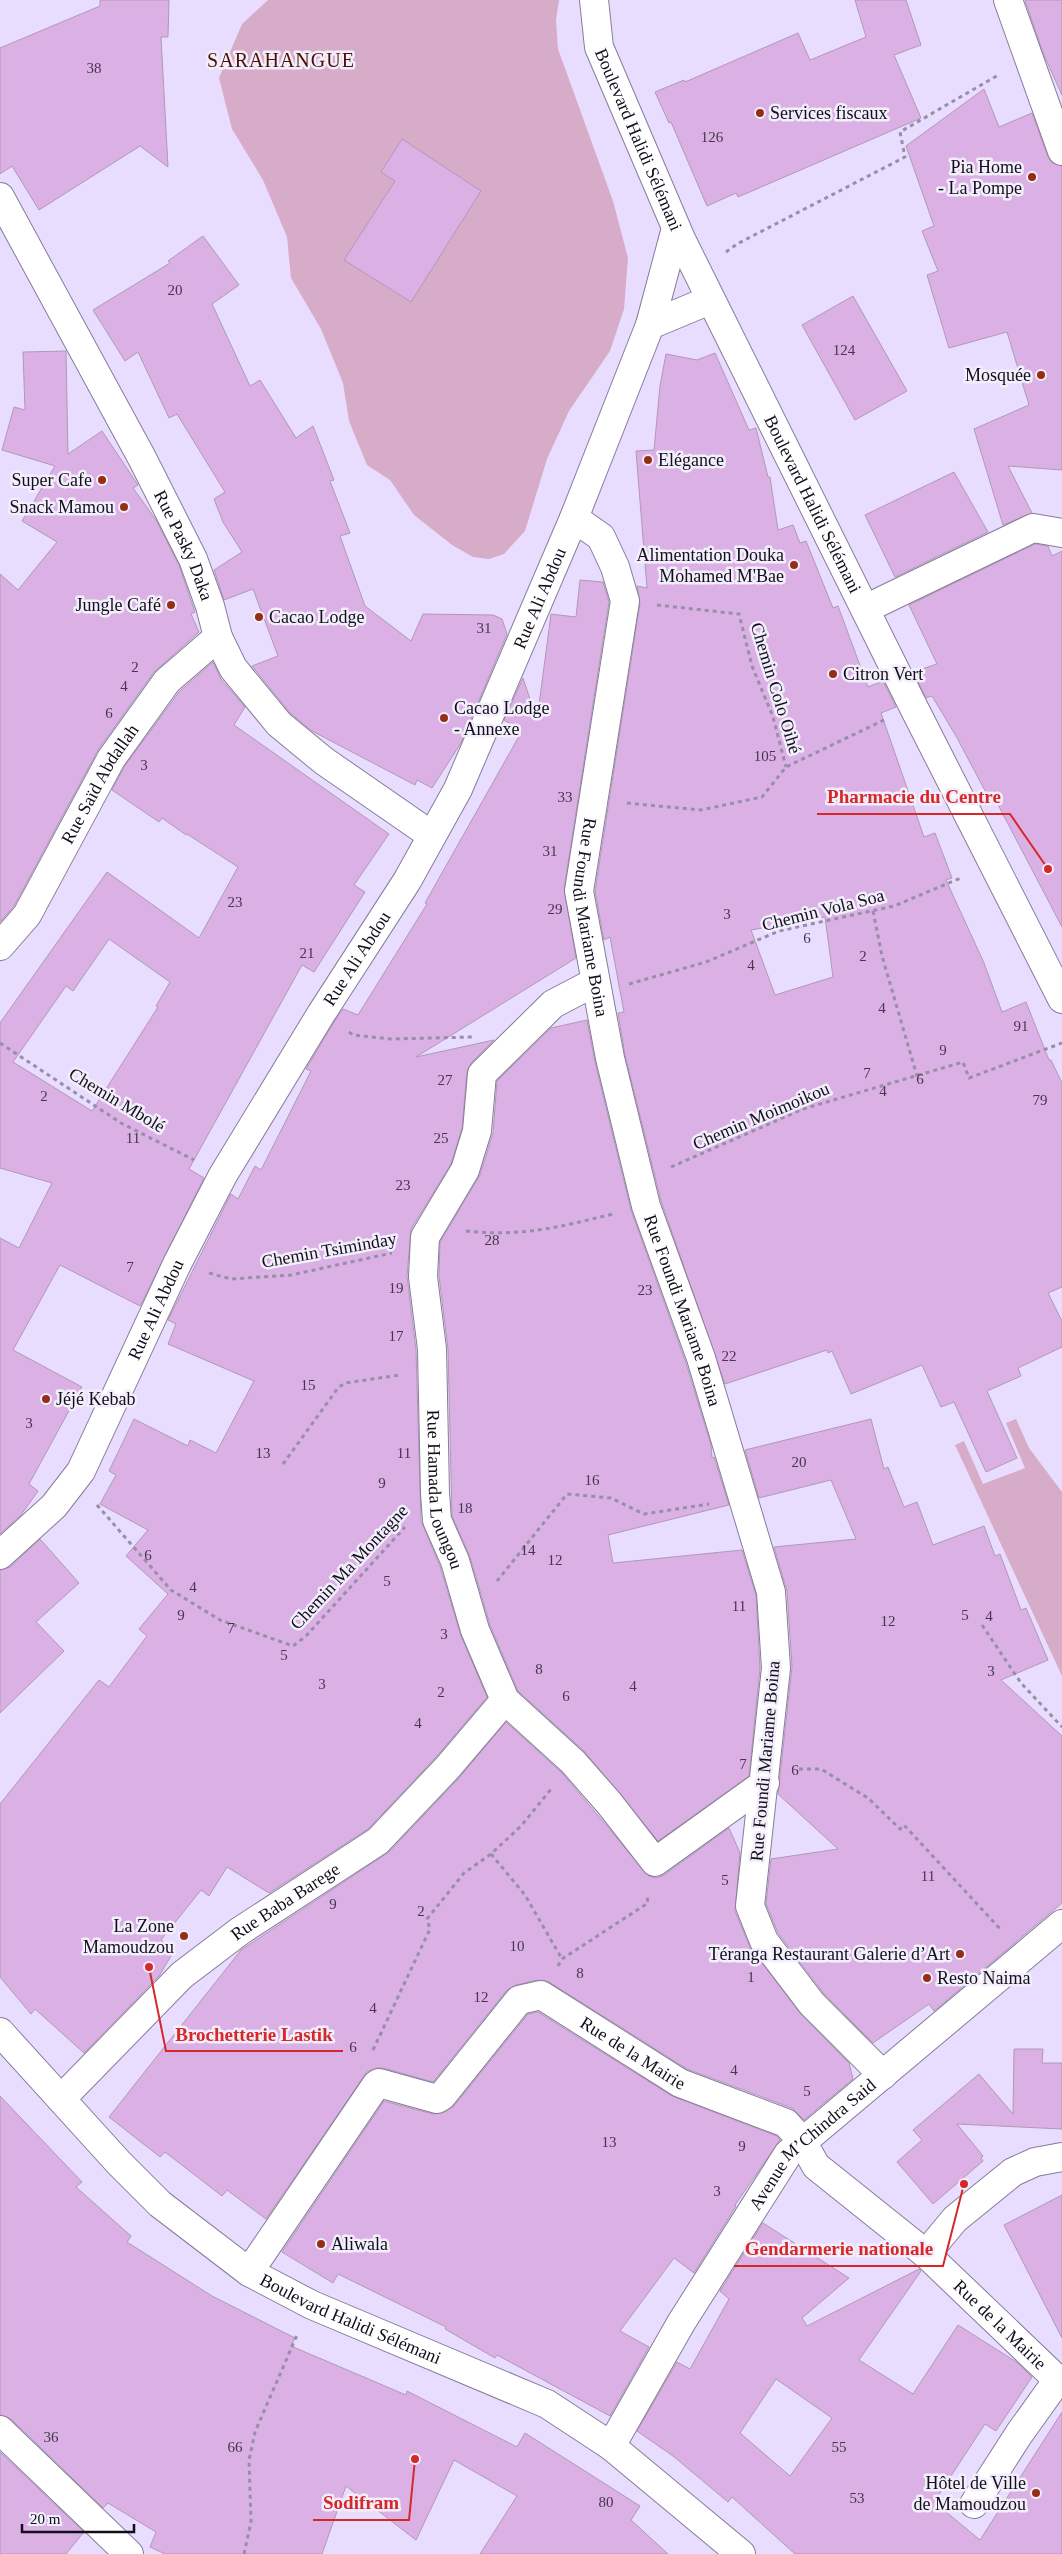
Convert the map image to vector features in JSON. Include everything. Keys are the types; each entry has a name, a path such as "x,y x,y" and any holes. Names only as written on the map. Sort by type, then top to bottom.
{"street":[{"name":"Boulevard Halidi Sélémani","path":"594,0 599,47 676,228 710,300 913,706 1062,999"},
{"path":"1008,0 1062,151"},
{"name":"Rue Pasky Daka","path":"0,197 142,458 193,559 210,606 218,637 233,668 279,724 324,761 431,835"},
{"name":"Rue Ali Abdou","path":"0,1555 54,1506 81,1471 177,1264 223,1175 321,1014 407,881 458,789 574,518 650,324 676,228"},
{"path":"650,324 710,300"},
{"name":"Rue Foundi Mariame Boina","path":"574,518 601,537 615,567 624,601 579,891 596,987 610,1058 646,1206 701,1358 771,1592 776,1668 750,1906 764,1941 812,2004 883,2075"},
{"path":"865,609 1033,528 1062,533"},
{"name":"Rue Saïd Abdallah","path":"0,946 27,916 111,758 167,681 218,637"},
{"name":"Rue Hamada Loungou","path":"596,987 553,1004 482,1074 478,1131 465,1170 428,1235 423,1277 432,1349 435,1493 437,1520 455,1561 474,1630 505,1700 573,1762 610,1802 655,1862"},
{"name":"Rue Baba Barege","path":"61,2099 182,1975 240,1931 378,1841 448,1767 505,1700"},
{"path":"655,1862 765,1776"},
{"name":"Avenue M’Chindra Said","path":"611,2446 707,2281 788,2154 1062,1924"},
{"path":"249,2272 376,2085 379,2083 437,2099 442,2096 519,2000 541,1995"},
{"name":"Rue de la Mairie","path":"541,1995 680,2084 786,2123 802,2141 816,2166 926,2254 1060,2382"},
{"name":"Boulevard Halidi Sélémani","path":"0,2032 160,2204 249,2272 312,2305 547,2404 611,2446 741,2554"},
{"path":"926,2254 955,2219 1013,2172 1035,2162 1062,2157"},
{"path":"974,2504 1019,2434 1060,2382"},
{"path":"0,2430 129,2554"}],"path":[{"path":"726,258 726,252 737,244 905,157 900,132 991,80 1027,55"},
{"name":"Chemin Colo Oihé","path":"624,601 739,614 752,666 773,717 786,767"},
{"path":"594,800 701,810 762,797 786,767 913,706"},
{"name":"Chemin Vola Soa","path":"596,987 706,962 779,931 894,906 969,874 993,861"},
{"path":"873,911 882,956 916,1076"},
{"path":"321,1014 353,1035 391,1039 467,1037"},
{"name":"Chemin Mbolé","path":"0,1043 121,1123 223,1175"},
{"name":"Chemin Moimoikou","path":"640,1177 684,1163 803,1109 963,1062 969,1078 1062,1043"},
{"path":"428,1235 542,1231 646,1206"},
{"name":"Chemin Tsiminday","path":"177,1264 231,1279 291,1275 422,1246 428,1235"},
{"path":"283,1464 338,1388 345,1383 380,1376 433,1374"},
{"name":"Chemin Ma Montagne","path":"81,1471 96,1504 171,1590 220,1620 293,1646 306,1636 435,1493"},
{"path":"468,1607 498,1580 568,1494 611,1498 644,1514 744,1498"},
{"path":"982,1625 1021,1682 1062,1727"},
{"path":"376,2085 364,2069 430,1929 427,1919 464,1873 491,1854 521,1826 573,1762"},
{"path":"765,1776 821,1769 868,1798 900,1829 904,1825 1025,1956"},
{"path":"491,1854 525,1896 562,1959"},
{"path":"541,1995 562,1959 648,1903 645,1880 655,1862"},
{"path":"244,2554 251,2522 249,2460 255,2432 296,2335 312,2305"}],"shaded area":[{"path":"268,0 559,0 556,20 558,49 613,201 628,258 624,309 610,351 569,411 547,459 525,531 504,554 489,559 473,557 452,545 414,515 390,480 367,465 349,421 343,383 321,329 291,278 287,237 263,180 232,129 219,78 242,24"},
{"path":"1016,1419 1029,1448 1062,1492 1062,1676 955,1445 964,1441 983,1484 1025,1468 1006,1423"}],"building":[{"path":"100,0 169,0 168,37 161,37 168,167 140,146 39,210 12,166 0,174 0,48 100,6"},
{"path":"855,0 906,0 921,45 894,55 921,118 738,197 736,193 707,206 671,122 669,123 655,92 684,80 685,82 798,33 810,60 866,37"},
{"path":"1025,0 1062,0 1062,95 1043,53"},
{"path":"984,89 999,127 1032,113 1048,157 1052,163 1062,166 1062,470 1008,466 1032,513 1003,525 974,429 1029,405 1007,332 949,348 927,275 938,271 922,231 934,226 906,146"},
{"path":"402,139 481,191 411,302 344,260 395,181 381,172"},
{"path":"203,236 239,285 212,304 250,386 260,380 296,438 313,426 334,480 330,481 350,533 340,536 365,606 411,641 423,614 493,615 502,619 507,634 461,743 432,788 417,780 415,785 312,731 290,713 252,666 278,656 253,589 224,600 214,570 242,552 223,522 214,499 225,492 177,414 169,418 138,352 125,361 93,310 170,263 168,261"},
{"path":"853,296 907,391 855,420 802,325"},
{"path":"66,351 68,454 102,431 138,485 133,488 156,520 179,565 195,612 191,614 199,632 154,672 98,750 14,906 0,922 0,574 18,590 57,542 22,521 55,466 2,450 14,407 25,410 23,352"},
{"path":"715,353 749,430 756,428 768,477 770,477 778,530 793,525 800,543 806,541 833,608 838,606 868,687 883,681 896,707 881,713 924,837 935,833 952,878 946,880 984,963 1002,1012 1026,1002 1049,1060 1051,1060 1062,1083 1062,1287 1048,1293 1062,1321 1062,1347 1018,1368 1021,1376 987,1391 1017,1458 986,1472 954,1402 941,1407 922,1365 851,1394 832,1351 828,1353 827,1350 725,1384 661,1201 625,1055 618,1013 624,1012 610,937 604,940 595,891 640,603 637,586 647,588 636,451 654,450 660,386 666,354 697,360","holes":["825,917 833,977 775,995 751,930"]},
{"path":"954,472 988,532 895,577 865,515"},
{"path":"1035,544 1048,546 1052,556 1062,551 1062,927 995,799 991,802 956,736 932,696 926,698 913,672 937,664 909,605"},
{"path":"580,580 603,582 609,602 564,889 576,958 416,1057 494,1040 471,1063 467,1072 462,1128 451,1164 411,1229 407,1276 416,1350 421,1521 440,1566 461,1636 487,1697 436,1757 368,1829 269,1893 227,1867 209,1896 201,1890 161,1940 174,1951 159,1976 84,2053 35,2009 31,2014 0,1977 0,1804 99,1680 109,1687 147,1636 139,1629 168,1594 126,1556 148,1530 100,1504 116,1475 109,1471 134,1419 188,1446 190,1440 216,1453 254,1381 168,1344 176,1324 168,1320 231,1194 238,1199 255,1166 261,1170 311,1071 306,1069 334,1022 343,1009 358,1015 427,904 425,903 522,731 504,720 523,678 537,720 551,614 576,617"},
{"path":"213,662 221,679 245,707 234,725 389,834 354,885 365,892 314,972 302,965 189,1169 204,1178 140,1306 60,1265 13,1350 82,1387 29,1484 38,1491 21,1515 0,1534 0,1238 19,1248 52,1183 0,1168 0,1023 107,872 199,938 238,867 162,818 159,822 112,790 124,767 179,692","holes":["109,939 170,982 156,1006 158,1007 92,1111 13,1062 66,986 73,991"]},
{"path":"587,1020 595,1062 631,1210 686,1363 711,1445 712,1458 714,1457 729,1505 608,1535 613,1563 742,1550 756,1595 760,1668 749,1776 658,1841 585,1752 518,1691 490,1625 470,1557 452,1516 448,1349 439,1276 440,1242 480,1175 493,1133 497,1081 551,1028"},
{"path":"871,1419 884,1469 888,1467 904,1507 917,1502 933,1545 984,1526 995,1556 1000,1554 1021,1610 1026,1608 1048,1660 1001,1680 1062,1736 1062,1903 934,2011 929,2004 873,2043 824,1994 778,1933 766,1904 771,1859 838,1849 778,1794 792,1667 787,1591 774,1547 856,1539 831,1480 759,1498 745,1450"},
{"path":"40,1539 79,1583 36,1622 64,1651 0,1713 0,1570 10,1567"},
{"path":"506,1722 562,1773 649,1876 656,1878 664,1875 729,1828 740,1853 735,1911 750,1947 800,2013 849,2063 853,2079 804,2120 792,2108 687,2069 549,1982 538,1980 516,1985 507,1990 433,2082 383,2068 376,2068 367,2072 266,2219 227,2190 222,2196 165,2152 160,2157 109,2117 241,1950 389,1852 459,1778"},
{"path":"538,2012 672,2096 777,2136 780,2140 735,2205 694,2273 674,2258 620,2331 649,2347 610,2416 497,2355 495,2358 445,2329 446,2327 338,2274 333,2283 282,2252 384,2101 433,2114 445,2112 454,2106 528,2014"},
{"path":"1014,2049 1043,2049 1042,2063 1062,2063 1062,2129 957,2124 983,2156 981,2158 983,2161 933,2204 897,2162 922,2140 913,2130 979,2074 1013,2114"},
{"path":"0,2096 82,2182 76,2187 131,2236 127,2242 212,2296 295,2338 291,2346 406,2395 407,2391 517,2447 525,2433 640,2506 631,2520 668,2554 480,2554 517,2496 454,2460 416,2540 346,2486 322,2554 165,2554 150,2547 156,2532 108,2503 103,2508 11,2419 0,2415"},
{"path":"1062,2195 1062,2338 1004,2225"},
{"path":"763,2223 849,2278 802,2318 807,2326 919,2269 921,2271 859,2360 913,2394 958,2325 1018,2363 1032,2377 996,2431 985,2424 934,2502 980,2540 1062,2412 1062,2554 795,2554 732,2497 728,2502 673,2456 637,2431 677,2362 690,2369 729,2299 720,2291","holes":["776,2379 832,2418 790,2476 740,2433"]},
{"path":"0,2452 84,2532 66,2554 0,2554"}],"place":[{"name":"Services fiscaux","path":"760,113"},
{"name":"Pia Home - La Pompe","path":"1032,177"},
{"name":"Mosquée","path":"1041,375"},
{"name":"Elégance","path":"648,460"},
{"name":"Super Cafe","path":"102,480"},
{"name":"Snack Mamou","path":"124,507"},
{"name":"Alimentation Douka Mohamed M'Bae","path":"794,565"},
{"name":"Jungle Café","path":"171,605"},
{"name":"Cacao Lodge","path":"259,617"},
{"name":"Citron Vert","path":"833,674"},
{"name":"Cacao Lodge - Annexe","path":"444,718"},
{"name":"Pharmacie du Centre","path":"1048,869"},
{"name":"Jéjé Kebab","path":"46,1399"},
{"name":"La Zone Mamoudzou","path":"184,1936"},
{"name":"Téranga Restaurant Galerie d’Art","path":"960,1954"},
{"name":"Brochetterie Lastik","path":"149,1967"},
{"name":"Resto Naima","path":"927,1978"},
{"name":"Gendarmerie nationale","path":"964,2184"},
{"name":"Aliwala","path":"321,2244"},
{"name":"Sodifram","path":"415,2459"},
{"name":"Hôtel de Ville de Mamoudzou","path":"1036,2493"}],"district":[{"name":"SARAHANGUE","path":"281,60"}]}
